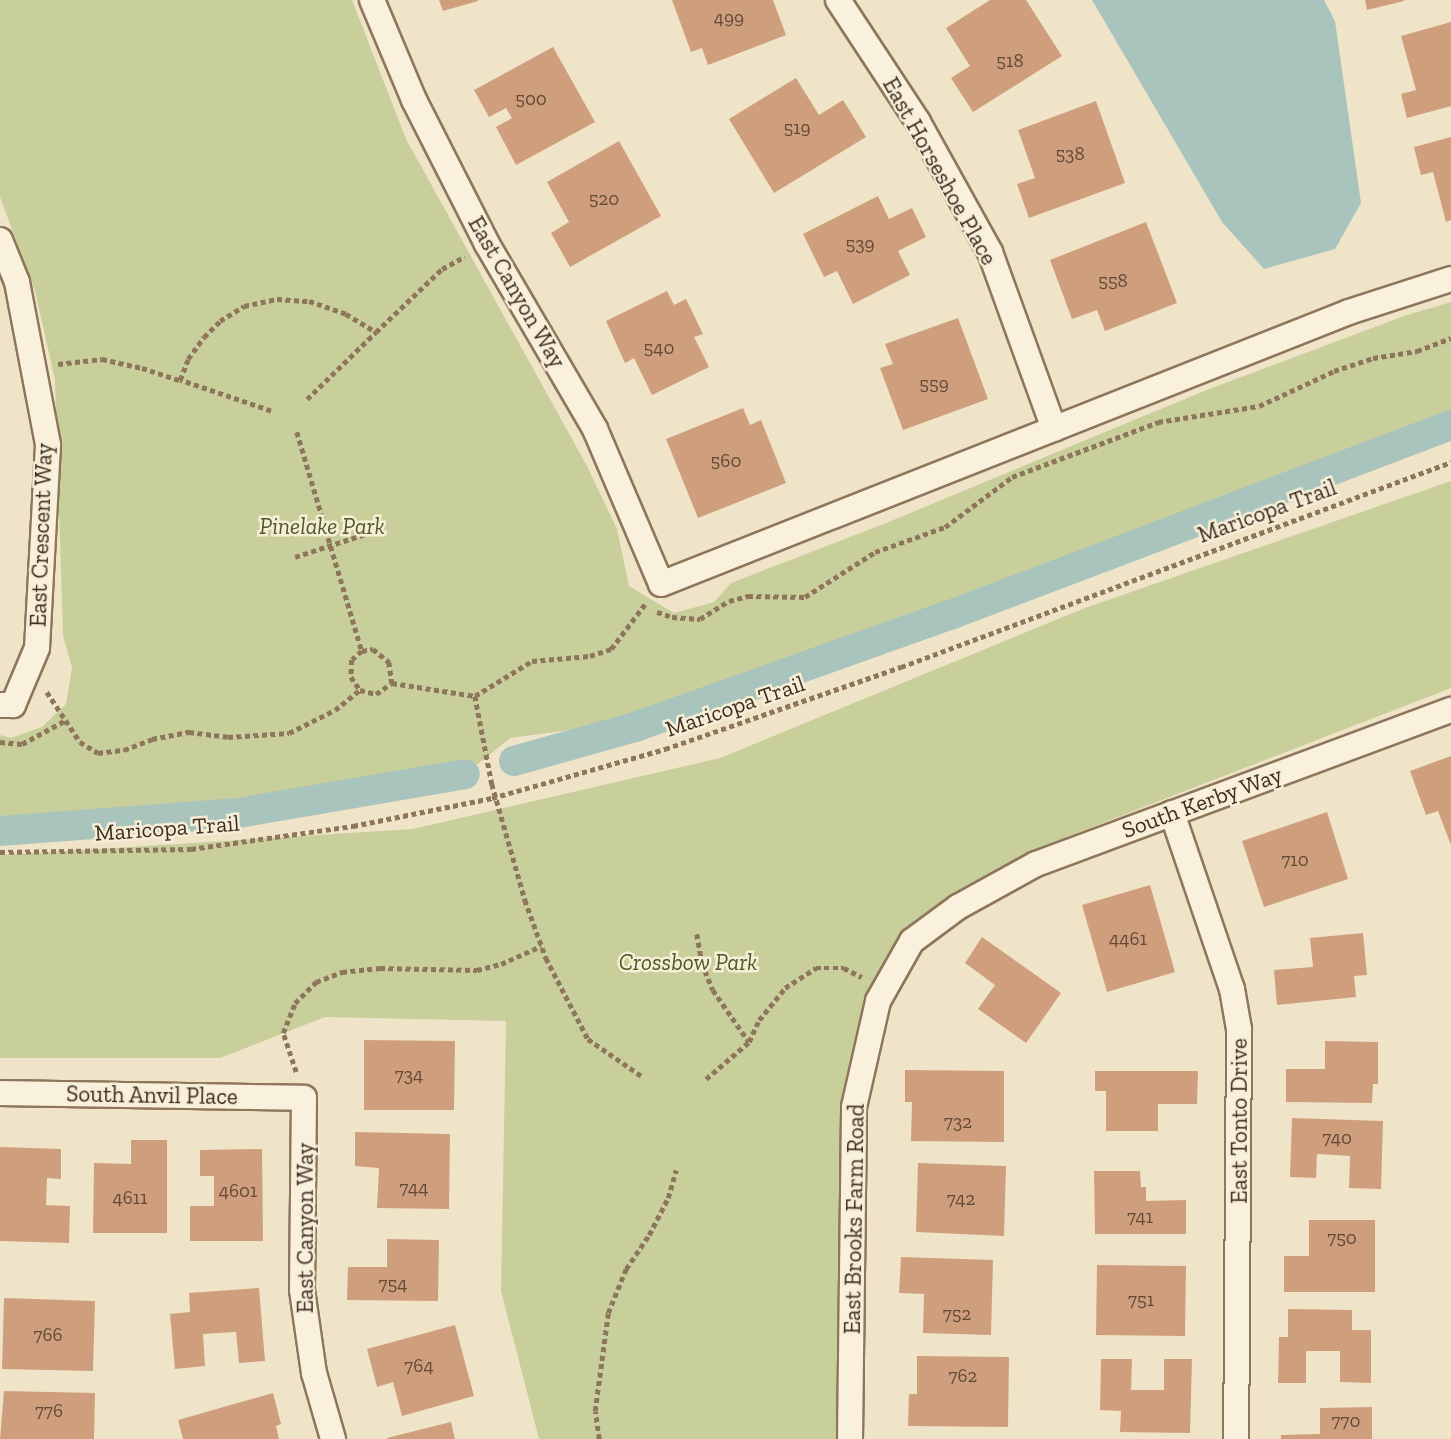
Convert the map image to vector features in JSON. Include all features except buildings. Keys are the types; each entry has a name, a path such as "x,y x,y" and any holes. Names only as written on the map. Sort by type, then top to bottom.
{"street":[{"name":"East Canyon Way","path":"372,0 414,100 487,244 595,429 661,584"},
{"name":"East Horseshoe Place","path":"838,0 918,122 990,252 1054,429"},
{"name":"East Crescent Way","path":"0,240 17,282 48,445 37,648 6,705"},
{"path":"661,584 1349,312 1451,279"},
{"name":"South Kerby Way","path":"958,907 1036,864 1451,710"},
{"name":"East Tonto Drive","path":"1172,813 1232,989 1240,1029 1236,1439"},
{"name":"East Brooks Farm Road","path":"850,1439 854,1107 878,1001 912,941 958,907"},
{"name":"South Anvil Place","path":"0,1093 304,1098"},
{"name":"East Canyon Way","path":"304,1098 302,1290 309,1348 333,1439"}],"path":[{"path":"307,399 442,269 487,244"},
{"path":"180,380 188,359 204,337 220,321 244,306 277,299 309,301 346,314 376,332"},
{"path":"644,606 672,617 700,619 729,601 748,596 805,597 875,552 944,527 1012,477 1158,422 1259,406 1334,371 1373,358 1417,351 1451,338"},
{"path":"33,368 102,359 142,368 271,411"},
{"path":"297,432 362,651"},
{"name":"Maricopa Trail","path":"0,852 191,849 353,826 496,797 665,749 901,667 1451,462"},
{"path":"295,557 372,532"},
{"path":"392,683 389,662 373,649 362,651 352,660 351,677 360,690 376,694 392,683 475,696 532,662 590,656 611,649 661,584"},
{"path":"29,666 80,742 98,753 124,750 152,739 189,732 228,737 269,736 311,725 360,690"},
{"path":"475,696 496,797 541,946 588,1039 643,1077"},
{"path":"0,742 22,744 66,720"},
{"path":"698,934 702,962 713,990 750,1042"},
{"path":"304,1098 283,1033 295,1003 316,982 342,972 380,968 477,970 501,964 541,946"},
{"path":"706,1079 750,1042 759,1020 785,988 816,968 844,968 885,989"},
{"path":"599,1439 594,1411 608,1313 626,1269 649,1235 668,1198 676,1170"}],"green space":[{"name":"Pinelake Park","path":"0,0 352,0 406,139 587,466 617,529 629,586 674,613 714,602 731,583 886,523 1209,389 1404,316 1451,302 1451,417 865,638 623,723 510,738 478,764 221,808 0,823 0,735 11,738 42,727 66,704 72,668 63,636 55,380 35,291 0,197"},
{"name":"Crossbow Park","path":"1451,481 1451,688 1069,836 902,930 849,1081 839,1229 837,1439 539,1439 501,1291 506,1021 325,1017 220,1058 0,1058 0,855 413,829 720,758 1085,608"}],"water":[{"path":"1092,0 1324,0 1335,21 1361,203 1335,249 1264,269 1222,222"}],"waterway":[{"path":"514,761 635,727 950,615 1451,425"},
{"path":"0,831 238,813 465,774"}]}
